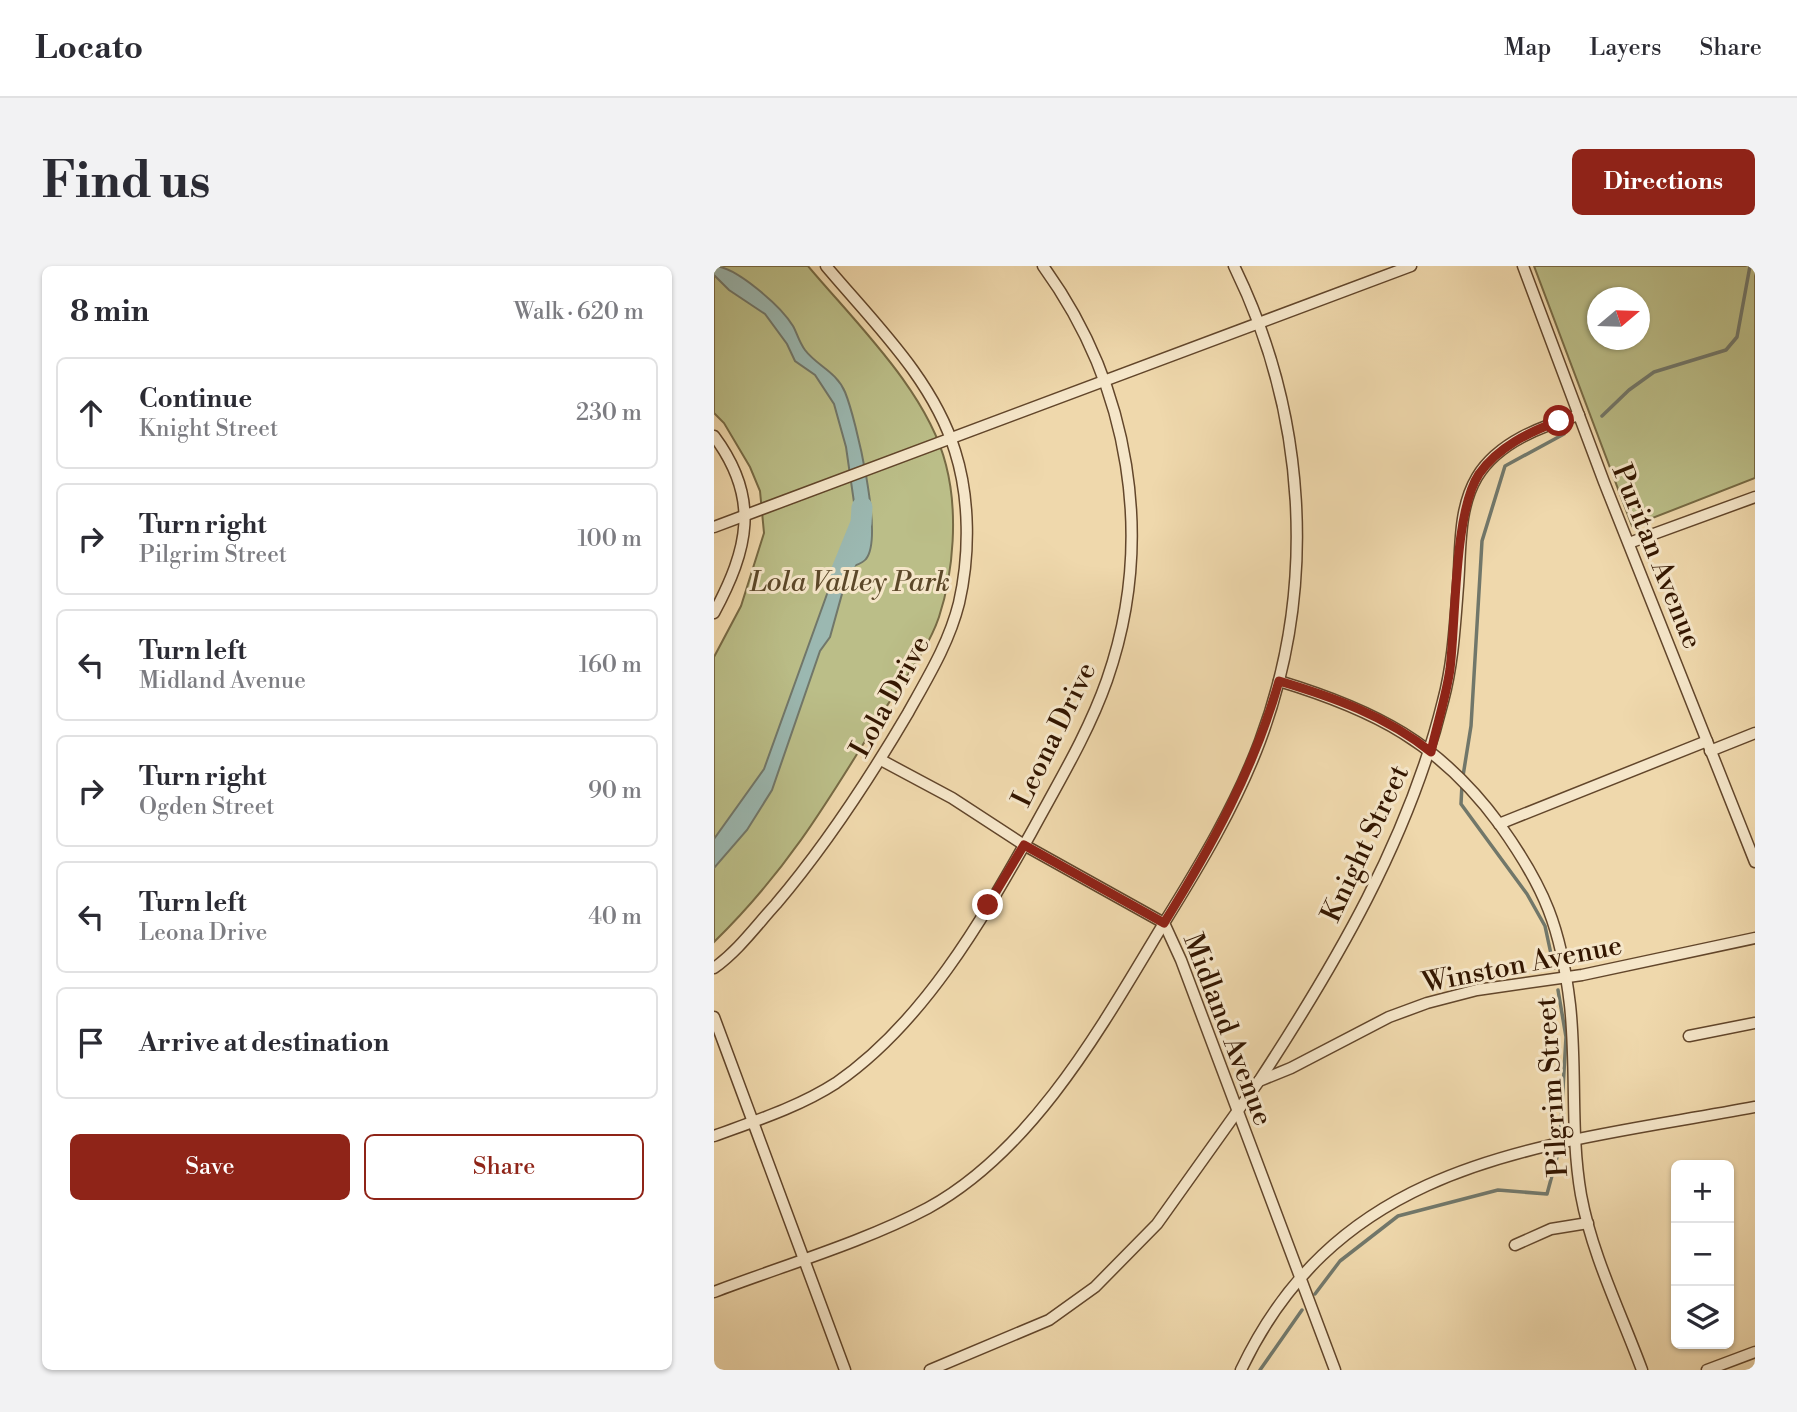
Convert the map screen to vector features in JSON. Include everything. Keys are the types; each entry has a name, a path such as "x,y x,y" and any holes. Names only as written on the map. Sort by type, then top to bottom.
{"street":[{"name":"Lola Drive","path":"714,968 738,948 812,863 881,760 938,661 959,602 965,562 965,512 961,473 951,438 939,411 908,365 826,266"},
{"name":"Leona Drive","path":"714,1136 796,1105 834,1084 903,1023 953,958 1024,845 1095,712 1114,660 1126,607 1132,552 1130,489 1120,427 1105,381 1087,336 1043,266"},
{"name":"Midland Avenue","path":"1234,266 1259,323 1283,403 1296,492 1295,586 1279,681 1260,742 1234,802 1164,923 1181,960 1335,1370"},
{"path":"714,527 1411,266"},
{"name":"Puritan Avenue","path":"1523,266 1755,862"},
{"name":"Knight Street","path":"1259,1081 1368,898 1399,833 1431,752 1449,673 1462,521 1473,486 1487,464 1504,448 1542,427 1579,415"},
{"path":"714,436 736,473 746,516 737,567 714,613"},
{"path":"1629,543 1755,497"},
{"name":"Pilgrim Street","path":"1279,681 1355,707 1413,738 1431,752 1468,783 1526,861 1545,896 1558,934 1573,1037 1581,1192 1588,1223 1642,1370"},
{"path":"1499,824 1708,746 1755,733"},
{"path":"714,1292 926,1209 959,1188 995,1158 1040,1109 1084,1050 1164,923 1024,845 952,798 881,760"},
{"name":"Winston Avenue","path":"1259,1081 1291,1068 1389,1017 1427,1003 1477,990 1565,978 1755,938"},
{"path":"714,1017 845,1370"},
{"path":"1689,1036 1755,1023"},
{"path":"930,1370 1020,1335 1049,1320 1088,1294 1157,1224 1259,1081"},
{"path":"1241,1370 1265,1323 1300,1281 1357,1224 1416,1188 1482,1163 1577,1140 1755,1107"},
{"path":"1515,1245 1551,1229 1588,1223"},
{"path":"1707,1370 1755,1352"}],"green space":[{"name":"Lola Valley Park","path":"714,266 808,266 868,334 907,385 937,438 950,483 953,541 948,580 939,617 914,666 786,860 714,942 714,657 741,606 764,533 760,491 750,467 724,423 714,413"},
{"path":"1534,266 1755,266 1755,478 1632,526"}],"water":[{"path":"714,266 734,273 768,298 793,326 805,350 841,385 850,406 861,451 872,527 871,547 866,559 852,567 847,576 830,637 820,651 772,790 747,830 714,868 714,839 764,769 836,562 852,553 856,546 857,523 846,447 834,404 815,375 795,361 787,344 765,314 729,290 714,275"}],"waterway":[{"path":"1602,416 1629,390 1654,372 1726,350 1737,337 1750,266"},
{"path":"1463,776 1471,726 1482,541 1505,466 1564,434"},
{"path":"837,582 861,523 862,507"},
{"path":"1462,784 1461,804 1527,894 1545,926 1554,968"},
{"path":"1558,990 1566,1037 1560,1140"},
{"path":"1315,1294 1340,1261 1398,1216 1498,1190 1547,1194 1560,1146"},
{"path":"1260,1370 1302,1310"}],"route":[{"path":"988,905 1024,845 1164,923 1214,841 1234,802 1260,742 1279,681 1355,707 1413,738 1431,752 1449,673 1462,521 1473,486 1478,475 1496,454 1542,427 1559,421"}]}
